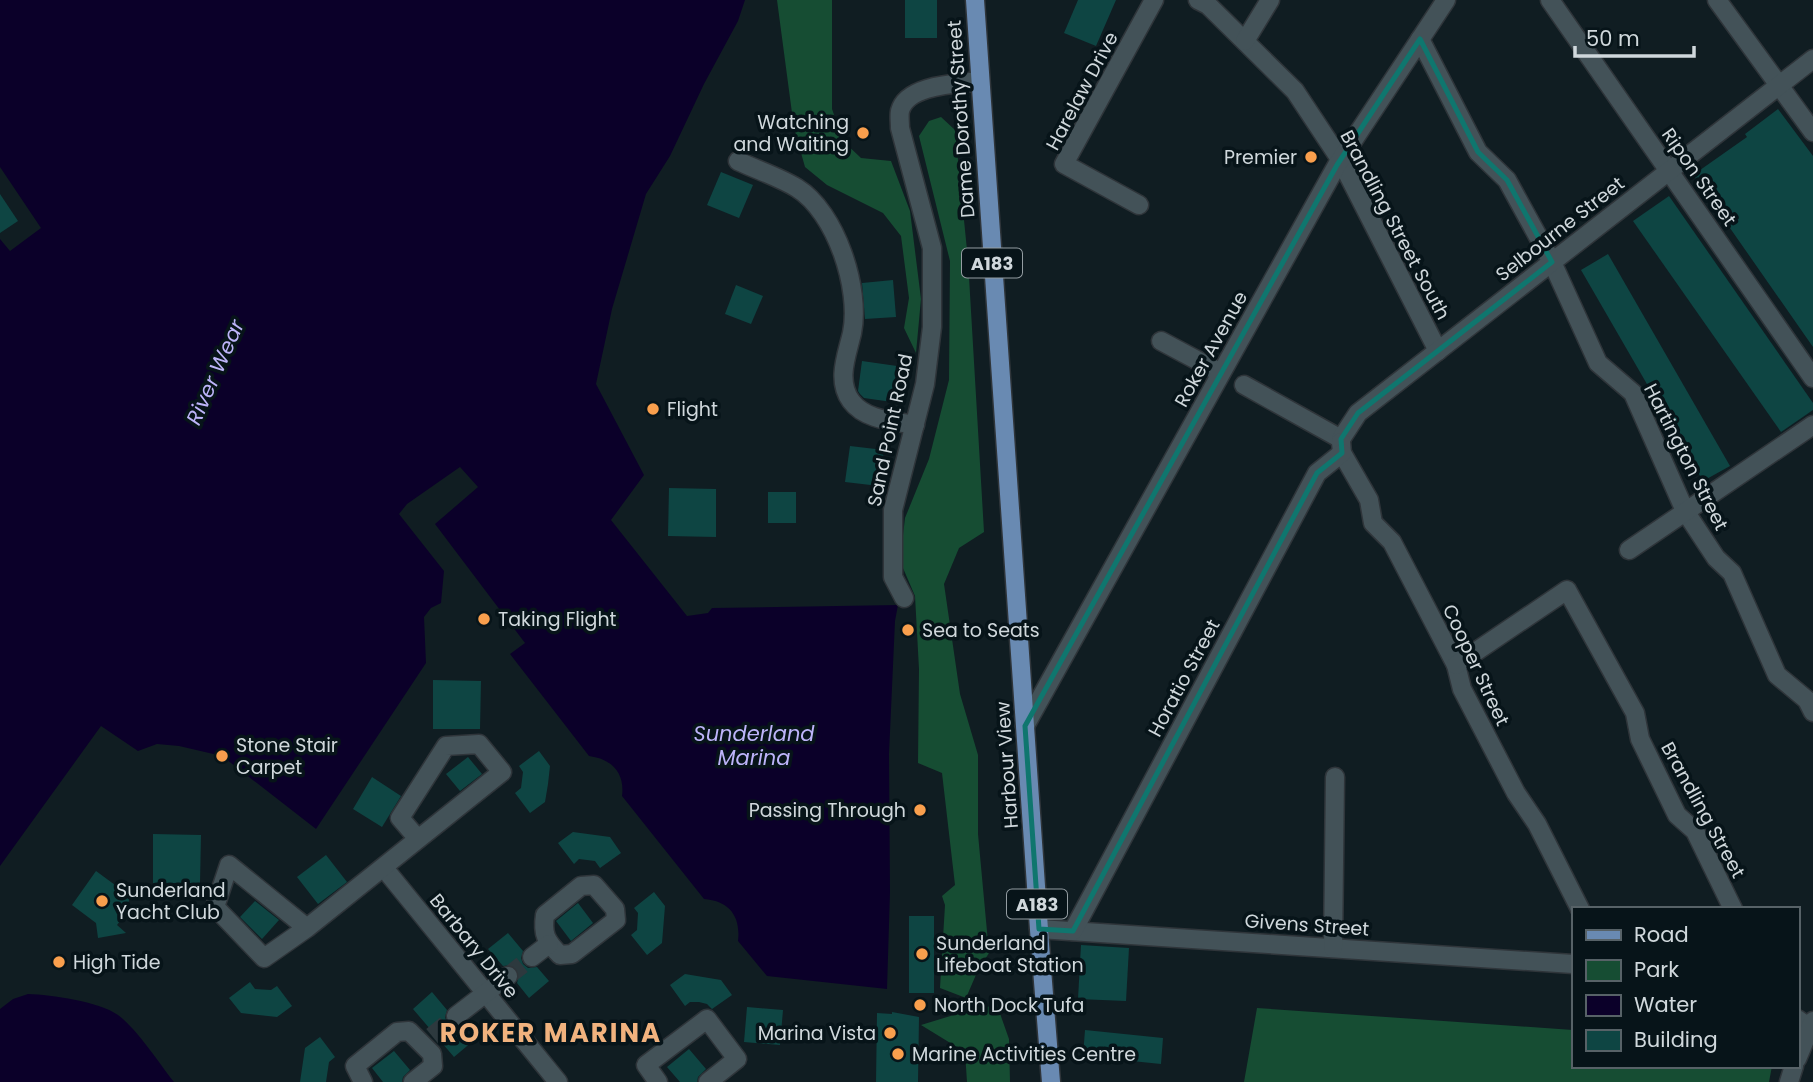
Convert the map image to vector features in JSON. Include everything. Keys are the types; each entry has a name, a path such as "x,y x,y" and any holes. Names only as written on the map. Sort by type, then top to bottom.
{"main road":[{"name":"Dame Dorothy Street","path":"975,0 1005,445"},
{"name":"Harbour View","path":"1005,445 1051,1082"}],"street":[{"name":"Harelaw Drive","path":"1139,205 1064,164 1154,0"},
{"name":"Brandling Street South","path":"1198,0 1208,5 1295,91 1340,159 1438,351"},
{"path":"1245,41 1270,0"},
{"name":"Roker Avenue","path":"1026,726 1340,159 1446,0"},
{"name":"Ripon Street","path":"1550,0 1813,378"},
{"path":"1717,0 1813,132"},
{"name":"Hartington Street","path":"1420,39 1478,152 1507,180 1552,262 1598,363 1633,393 1685,511 1716,558 1731,573 1777,675 1807,700 1813,712"},
{"name":"Selbourne Street","path":"1342,446 1358,413 1813,59"},
{"name":"Sand Point Road","path":"904,598 893,577 893,510 925,384 932,327 932,248 900,128 900,110 907,99 920,90 979,81"},
{"path":"738,161 797,188 822,213 842,251 850,278 853,329 843,370 844,387 861,411 878,418 915,425"},
{"path":"1161,341 1222,373"},
{"path":"1244,385 1342,446"},
{"path":"1629,550 1813,425"},
{"name":"Cooper Street","path":"1342,446 1369,499 1373,523 1392,542 1456,665 1462,689 1516,793 1537,824 1579,907"},
{"name":"Horatio Street","path":"1073,931 1317,473 1342,446"},
{"name":"Brandling Street","path":"1456,665 1567,590 1635,713 1640,739 1677,815 1695,831 1732,907"},
{"path":"307,928 229,864 215,907 264,958 307,928 384,868 502,772 479,744 446,746 400,818 418,839"},
{"path":"1333,948 1335,777"},
{"name":"Barbary Drive","path":"384,868 558,1082"},
{"name":"Givens Street","path":"1039,929 1572,964"},
{"path":"532,957 549,944"},
{"path":"456,1016 508,976"},
{"path":"652,1080 646,1065 707,1019 737,1059 708,1082"},
{"path":"1799,1052 1807,1023"},
{"path":"363,1082 355,1066 397,1032 409,1031 428,1039 433,1066 413,1082"}],"highlighted area":[{"path":"1420,39 1478,152 1507,180 1552,262 1358,413 1341,439 1342,453 1317,473 1073,931 1039,929 1025,726 1337,165"}],"green space":[{"path":"777,0 832,0 832,109 843,141 861,158 891,161 910,211 921,299 916,353 904,328 909,298 901,236 883,213 827,185 805,167 794,128"},
{"path":"941,117 955,130 968,260 984,532 959,548 944,584 960,694 978,755 978,834 989,953 966,998 940,988 945,905 942,896 955,885 942,773 918,763 919,669 915,596 900,561 905,518 929,459 949,380 950,261 919,136 929,121"},
{"path":"997,1005 1009,1039 1010,1082 967,1082 965,1052 921,1025"},
{"path":"1257,1008 1572,1030 1572,1068 1772,1068 1769,1082 1244,1082"}],"water":[{"path":"0,0 745,0 738,21 670,156 646,194 612,309 596,384 644,475 611,520 687,616 708,613 712,608 898,605 889,754 890,892 887,989 767,976 738,941 737,924 732,911 713,900 704,899 622,796 621,780 615,768 604,760 589,756 510,654 525,643 435,524 478,487 460,467 407,504 399,514 444,571 441,603 431,608 424,617 426,663 316,829 222,756 157,744 138,751 101,726 0,866 0,239 10,251 41,228 0,167"},
{"path":"28,994 87,1002 118,1015 140,1038 174,1082 0,1082 0,1009 13,999"}],"building":[{"path":"905,0 937,0 937,38 905,38"},
{"path":"1078,0 1116,0 1096,46 1064,33"},
{"path":"1778,109 1813,156 1813,347 1693,175 1747,137 1745,134"},
{"path":"721,172 753,185 739,218 707,205"},
{"path":"0,194 18,221 0,233"},
{"path":"1669,196 1813,403 1813,410 1781,432 1633,221"},
{"path":"1608,254 1730,466 1703,481 1581,270"},
{"path":"893,280 896,317 865,319 862,283"},
{"path":"736,285 763,296 751,324 725,314"},
{"path":"862,361 897,366 892,402 864,398 860,394 858,391"},
{"path":"850,446 884,450 879,486 845,482"},
{"path":"669,488 716,489 716,537 668,536"},
{"path":"768,492 796,492 796,523 768,523"},
{"path":"433,680 481,681 480,729 433,729"},
{"path":"539,751 550,766 548,784 545,802 530,813 515,793 521,788 523,772 519,766"},
{"path":"468,757 482,774 460,791 446,774"},
{"path":"372,777 401,796 382,827 353,809"},
{"path":"573,832 610,837 621,853 600,868 595,861 579,859 574,864 558,843"},
{"path":"153,834 201,835 200,883 153,883"},
{"path":"326,855 347,882 318,904 297,877"},
{"name":"Sunderland Yacht Club","path":"96,871 130,896 126,913 117,925 126,933 98,938 96,923 72,905"},
{"path":"654,892 665,906 662,943 647,955 631,935 637,930 638,913 634,908"},
{"path":"255,901 279,920 262,939 240,917"},
{"path":"578,903 593,923 571,941 556,921"},
{"name":"Sunderland Lifeboat Station","path":"909,916 934,916 934,993 909,993"},
{"path":"508,933 523,951 523,964 528,968 537,967 549,981 529,998 517,983 517,969 512,965 503,966 488,949"},
{"path":"1081,945 1129,948 1126,1001 1078,999"},
{"path":"685,974 721,980 732,995 712,1009 699,1002 690,1002 685,1006 670,985"},
{"path":"250,982 255,989 271,990 277,986 292,1006 277,1017 241,1013 229,998"},
{"path":"432,992 447,1010 447,1023 452,1027 461,1026 473,1041 454,1057 413,1009"},
{"path":"747,1007 783,1010 780,1045 744,1042"},
{"name":"Marine Activities Centre","path":"892,1012 919,1017 918,1082 876,1082 877,1013"},
{"path":"1085,1030 1163,1038 1161,1064 1083,1056"},
{"path":"320,1037 335,1057 329,1062 326,1082 300,1082 305,1048"},
{"path":"689,1049 706,1069 697,1082 680,1082 667,1067"},
{"path":"394,1051 410,1070 402,1082 383,1082 372,1068"}],"tunnel":[{"path":"508,976 532,957"},
{"path":"432,1036 456,1016"}],"place":[{"name":"Watching and Waiting","path":"863,133"},
{"name":"Premier","path":"1311,157"},
{"name":"Flight","path":"653,409"},
{"name":"Taking Flight","path":"484,619"},
{"name":"Sea to Seats","path":"908,630"},
{"name":"Stone Stair Carpet","path":"222,756"},
{"name":"Passing Through","path":"920,810"},
{"name":"Sunderland Yacht Club","path":"102,901"},
{"name":"Sunderland Lifeboat Station","path":"922,954"},
{"name":"High Tide","path":"59,962"},
{"name":"North Dock Tufa","path":"920,1005"},
{"name":"Marina Vista","path":"890,1033"},
{"name":"Marine Activities Centre","path":"898,1054"}],"district":[{"name":"ROKER MARINA","path":"551,1033"}],"water label":[{"name":"River Wear","path":"215,372"},
{"name":"Sunderland Marina","path":"754,745"}]}
